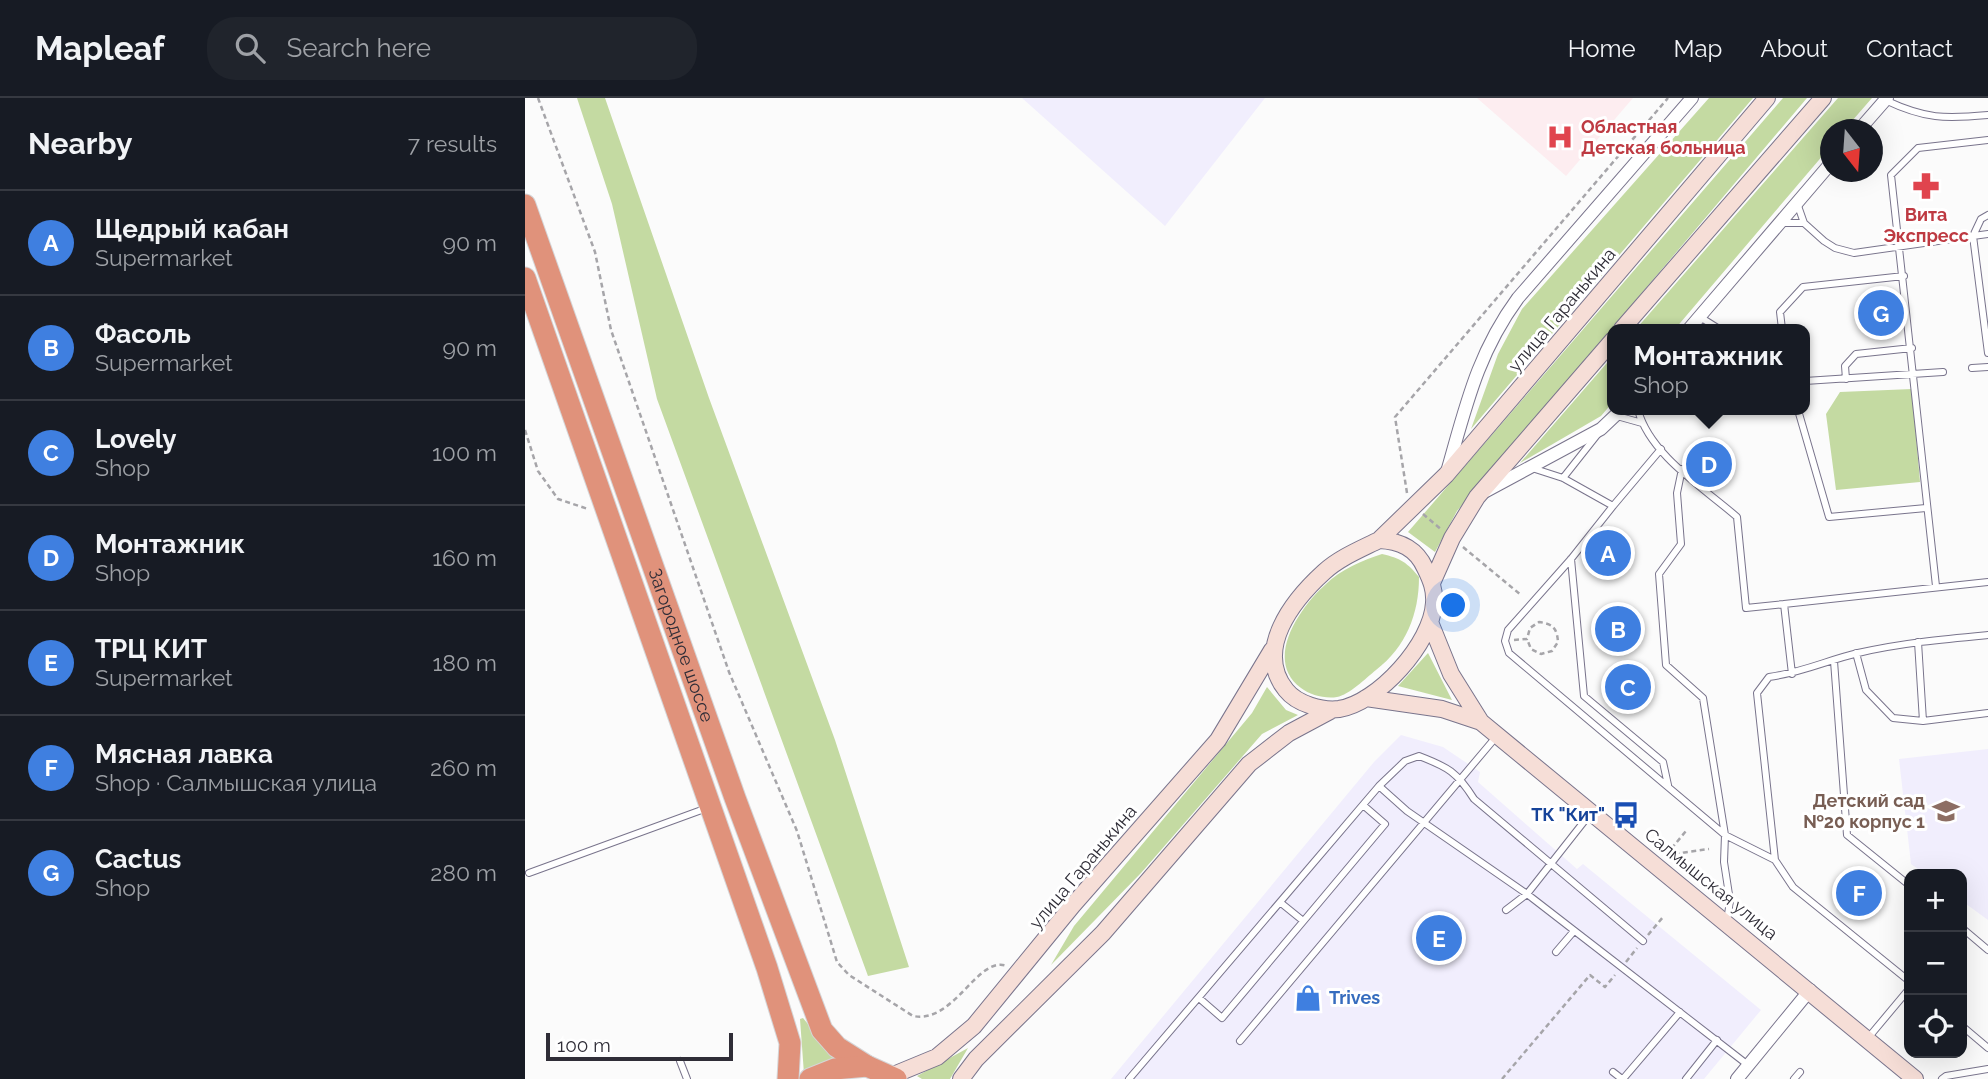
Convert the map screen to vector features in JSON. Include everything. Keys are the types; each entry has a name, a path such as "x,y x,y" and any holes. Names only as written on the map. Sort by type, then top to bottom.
{"highway":[{"name":"Загородное шоссе","path":"525,205 821,1030 837,1047 867,1066 894,1077"},
{"name":"Загородное шоссе","path":"525,278 712,806 785,1024 789,1044 788,1079"},
{"name":"Загородное шоссе","path":"810,1079 835,1069 867,1066"}],"main road":[{"name":"улица Гаранькина","path":"1379,540 1446,475 1767,98"},
{"path":"1626,324 1823,98"},
{"path":"1433,583 1452,538 1477,497 1607,347"},
{"path":"961,1079 976,1059 1103,933 1249,764 1289,733 1332,710 1348,707 1366,698 1393,676 1416,649 1430,622 1434,605 1433,583 1422,561 1412,549 1395,540 1379,540 1325,570 1301,595 1282,624 1272,650 1274,673 1288,692 1307,705 1332,710"},
{"name":"Салмышская улица","path":"1430,622 1451,674 1481,722 1915,1079"},
{"name":"улица Гаранькина","path":"894,1077 918,1067 957,1042 1020,971 1073,905 1218,740 1272,650"},
{"name":"Салмышская улица","path":"1366,698 1442,709 1481,722"}],"street":[{"path":"1446,475 1478,366 1495,330 1518,298 1692,98"},
{"path":"1869,119 1886,99"},
{"path":"1694,324 1820,175"},
{"path":"1477,497 1527,467 1601,429 1616,415"},
{"path":"1737,1079 1809,990"}],"lane":[{"path":"1886,99 1906,110 1945,119 1988,114"},
{"path":"1936,586 1891,175 1918,148 1988,140"},
{"path":"1797,201 1804,223 1835,248 1854,253 1988,234"},
{"path":"1988,215 1981,219 1973,236 1988,354"},
{"path":"1778,223 1804,223"},
{"path":"1781,324 1780,312 1803,287 1904,276"},
{"path":"1700,317 1711,324"},
{"path":"1846,379 1845,366 1857,354 1912,348"},
{"path":"1972,369 1988,367"},
{"path":"1810,382 1943,372"},
{"path":"1623,415 1642,423"},
{"path":"1640,415 1642,423 1661,449 1737,517 1746,608 1988,582"},
{"path":"1799,415 1829,517 1926,508"},
{"path":"1563,478 1601,429"},
{"path":"1661,449 1571,559 1508,629 1505,641 1509,653 1725,835 1775,860"},
{"path":"1527,467 1563,478 1613,506"},
{"path":"1682,469 1677,493 1681,544 1659,574 1666,666 1703,698 1725,835 1724,862 1730,901 1727,923"},
{"path":"1571,559 1584,696 1663,762 1668,785"},
{"path":"1784,604 1792,674"},
{"path":"1904,977 1793,887 1775,860 1757,693 1769,677 1792,674 1856,653 1918,642 1988,635"},
{"path":"1918,642 1923,721"},
{"path":"1856,653 1866,690 1893,718 1923,721 1988,713"},
{"path":"1835,661 1847,835 1904,881"},
{"path":"1240,1041 1498,736"},
{"path":"1129,1079 1379,786 1405,761 1419,755 1448,767 1461,778 1475,799 1643,941"},
{"path":"1379,786 1527,894 1748,1065"},
{"path":"1199,998 1222,1018 1385,824 1363,805"},
{"path":"529,873 712,806"},
{"path":"1506,910 1527,894 1592,811"},
{"path":"1281,903 1302,920"},
{"path":"1556,952 1574,931"},
{"path":"1967,932 1988,950"},
{"path":"1867,1040 1904,995"},
{"path":"1613,1072 1623,1079 1680,1012"},
{"path":"1967,1030 1988,1048"},
{"path":"1686,1079 1717,1040"},
{"path":"680,1061 687,1079"},
{"path":"1943,1079 1946,1076 1988,1069"},
{"path":"1794,1079 1800,1072"}],"path":[{"path":"538,98 594,251 611,330 703,598 729,672 797,831 837,962 849,975 913,1016 925,1018 943,1010 990,967 1000,964 1020,971"},
{"path":"1571,214 1668,98"},
{"path":"525,430 538,471 558,499 587,508 614,527"},
{"path":"1539,622 1550,623 1557,631 1558,642 1552,651 1541,654 1531,649 1527,639 1530,628 1539,622"},
{"path":"1505,641 1527,639"},
{"path":"1686,831 1665,855 1709,849"},
{"path":"1653,930 1663,917"},
{"path":"1502,1079 1585,981"}],"shaded area":[{"path":"1022,98 1265,98 1165,226"},
{"name":"Областная Детская больница","path":"1477,98 1633,98 1566,176"},
{"path":"1401,735 1443,747 1480,772 1478,782 1577,869 1583,864 1761,1010 1704,1079 1111,1079 1374,762"},
{"name":"Детский сад №20 корпус 1","path":"1988,749 1988,920 1967,905 1967,869 1918,869 1911,864 1899,759"}],"green space":[{"path":"577,98 605,98 709,398 835,740 909,967 868,976 657,399 612,204"},
{"path":"1709,98 1753,98 1471,429 1498,354 1522,309"},
{"path":"1783,98 1807,98 1615,324 1607,324 1607,334 1457,511 1435,552 1408,532"},
{"path":"1838,98 1872,98 1854,119 1820,119 1820,159 1679,324 1640,324"},
{"path":"1607,363 1607,409 1601,416 1520,463"},
{"path":"1912,389 1920,482 1836,490 1826,414 1840,392"},
{"path":"1382,554 1403,562 1419,577 1413,617 1403,640 1386,661 1347,693 1337,697 1318,696 1301,688 1290,676 1285,663 1289,634 1297,620 1316,594 1338,574"},
{"path":"1428,653 1452,700 1398,686"},
{"path":"1267,687 1286,710 1298,715 1262,734 1141,873 1051,965 1074,926 1252,713"},
{"path":"803,1018 839,1062 804,1074 800,1019"},
{"path":"968,1048 950,1079 922,1079 917,1076"}],"place":[{"name":"Областная Детская больница","path":"1560,137"},
{"name":"Вита Экспресс","path":"1926,186"},
{"name":"Cactus","path":"1881,313"},
{"name":"Монтажник","path":"1709,464"},
{"name":"Щедрый кабан","path":"1608,553"},
{"name":"Фасоль","path":"1618,629"},
{"name":"Lovely","path":"1628,687"},
{"name":"Детский сад №20 корпус 1","path":"1946,811"},
{"name":"ТК \"Кит\"","path":"1626,815"},
{"name":"Мясная лавка","path":"1859,893"},
{"name":"ТРЦ КИТ","path":"1439,938"},
{"name":"Trives","path":"1308,998"}]}
